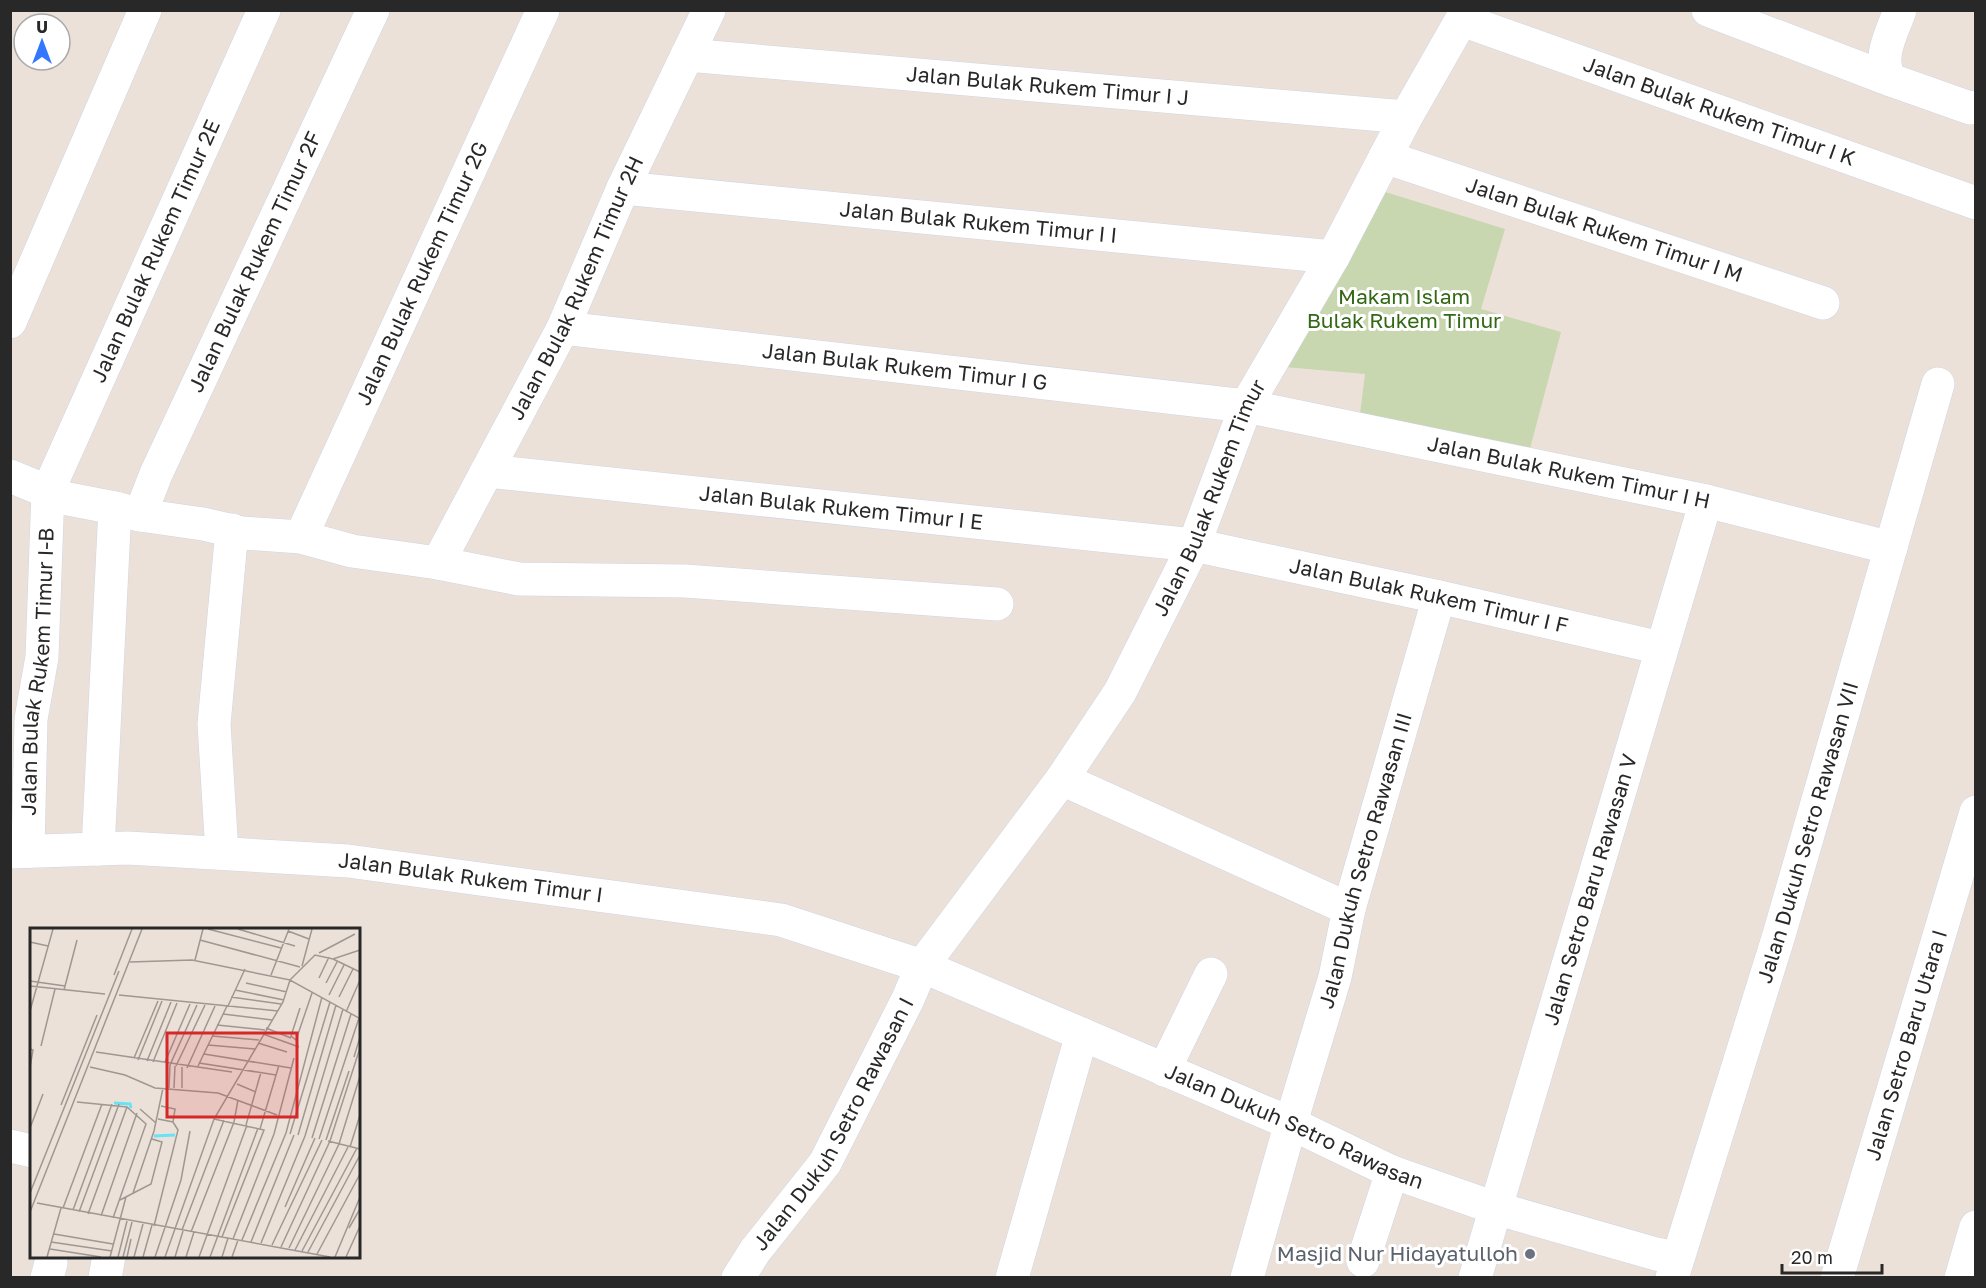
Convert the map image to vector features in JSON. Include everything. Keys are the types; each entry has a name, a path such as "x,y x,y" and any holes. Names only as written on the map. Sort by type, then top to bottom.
{"street":[{"path":"10,322 145,10"},
{"name":"Jalan Bulak Rukem Timur 2E","path":"48,491 264,10"},
{"name":"Jalan Bulak Rukem Timur 2F","path":"98,849 127,512 161,463 373,10"},
{"name":"Jalan Bulak Rukem Timur 2G","path":"301,537 543,10"},
{"name":"Jalan Bulak Rukem Timur 2H","path":"438,563 563,328 623,188 709,10"},
{"path":"1708,10 1891,80 1970,108 1976,106"},
{"path":"1891,80 1884,70 1884,57 1900,10"},
{"name":"Jalan Bulak Rukem Timur","path":"922,966 1062,779 1120,693 1194,545 1246,406 1333,257 1406,117 1464,15"},
{"name":"Jalan Bulak Rukem Timur I K","path":"1464,15 1976,203"},
{"name":"Jalan Bulak Rukem Timur I J","path":"687,55 1406,117"},
{"name":"Jalan Bulak Rukem Timur I M","path":"1385,157 1823,303"},
{"name":"Jalan Bulak Rukem Timur I I","path":"623,188 1333,257"},
{"name":"Jalan Bulak Rukem Timur I G","path":"563,328 1246,406"},
{"name":"Jalan Dukuh Setro Rawasan VII","path":"1674,1268 1779,935 1938,384"},
{"name":"Jalan Bulak Rukem Timur I H","path":"1246,406 1706,501 1891,548"},
{"name":"Jalan Bulak Rukem Timur I E","path":"487,471 1194,545"},
{"path":"10,476 63,498 127,512 232,530 301,537 352,551 438,563 519,579 685,580 997,604"},
{"name":"Jalan Bulak Rukem Timur I-B","path":"19,851 30,719 42,657 48,491"},
{"name":"Jalan Setro Baru Rawasan V","path":"1475,1278 1706,501"},
{"path":"222,854 214,724 232,530"},
{"name":"Jalan Bulak Rukem Timur I F","path":"1194,545 1439,597 1661,648"},
{"name":"Jalan Dukuh Setro Rawasan III","path":"1246,1278 1335,976 1349,909 1439,597"},
{"path":"1062,779 1349,909"},
{"name":"Jalan Setro Baru Utara I","path":"1837,1278 1976,812"},
{"name":"Jalan Bulak Rukem Timur I","path":"19,851 128,848 348,861 782,920 922,966"},
{"name":"Jalan Dukuh Setro Rawasan","path":"922,966 1290,1123 1392,1172 1495,1208 1656,1254 1674,1268"},
{"name":"Jalan Dukuh Setro Rawasan I","path":"738,1278 755,1251 825,1163 908,999 922,966"},
{"path":"1164,1070 1211,974"},
{"path":"1011,1278 1082,1035"},
{"path":"10,1146 30,1151"},
{"path":"1363,1261 1392,1172"},
{"path":"1961,1278 1976,1227"},
{"path":"105,1278 109,1258"}],"green space":[{"name":"Makam Islam Bulak Rukem Timur","path":"1382,191 1505,229 1481,309 1561,332 1528,456 1359,422 1365,374 1285,367"}],"place":[{"name":"Masjid Nur Hidayatulloh","path":"1530,1254"}]}
